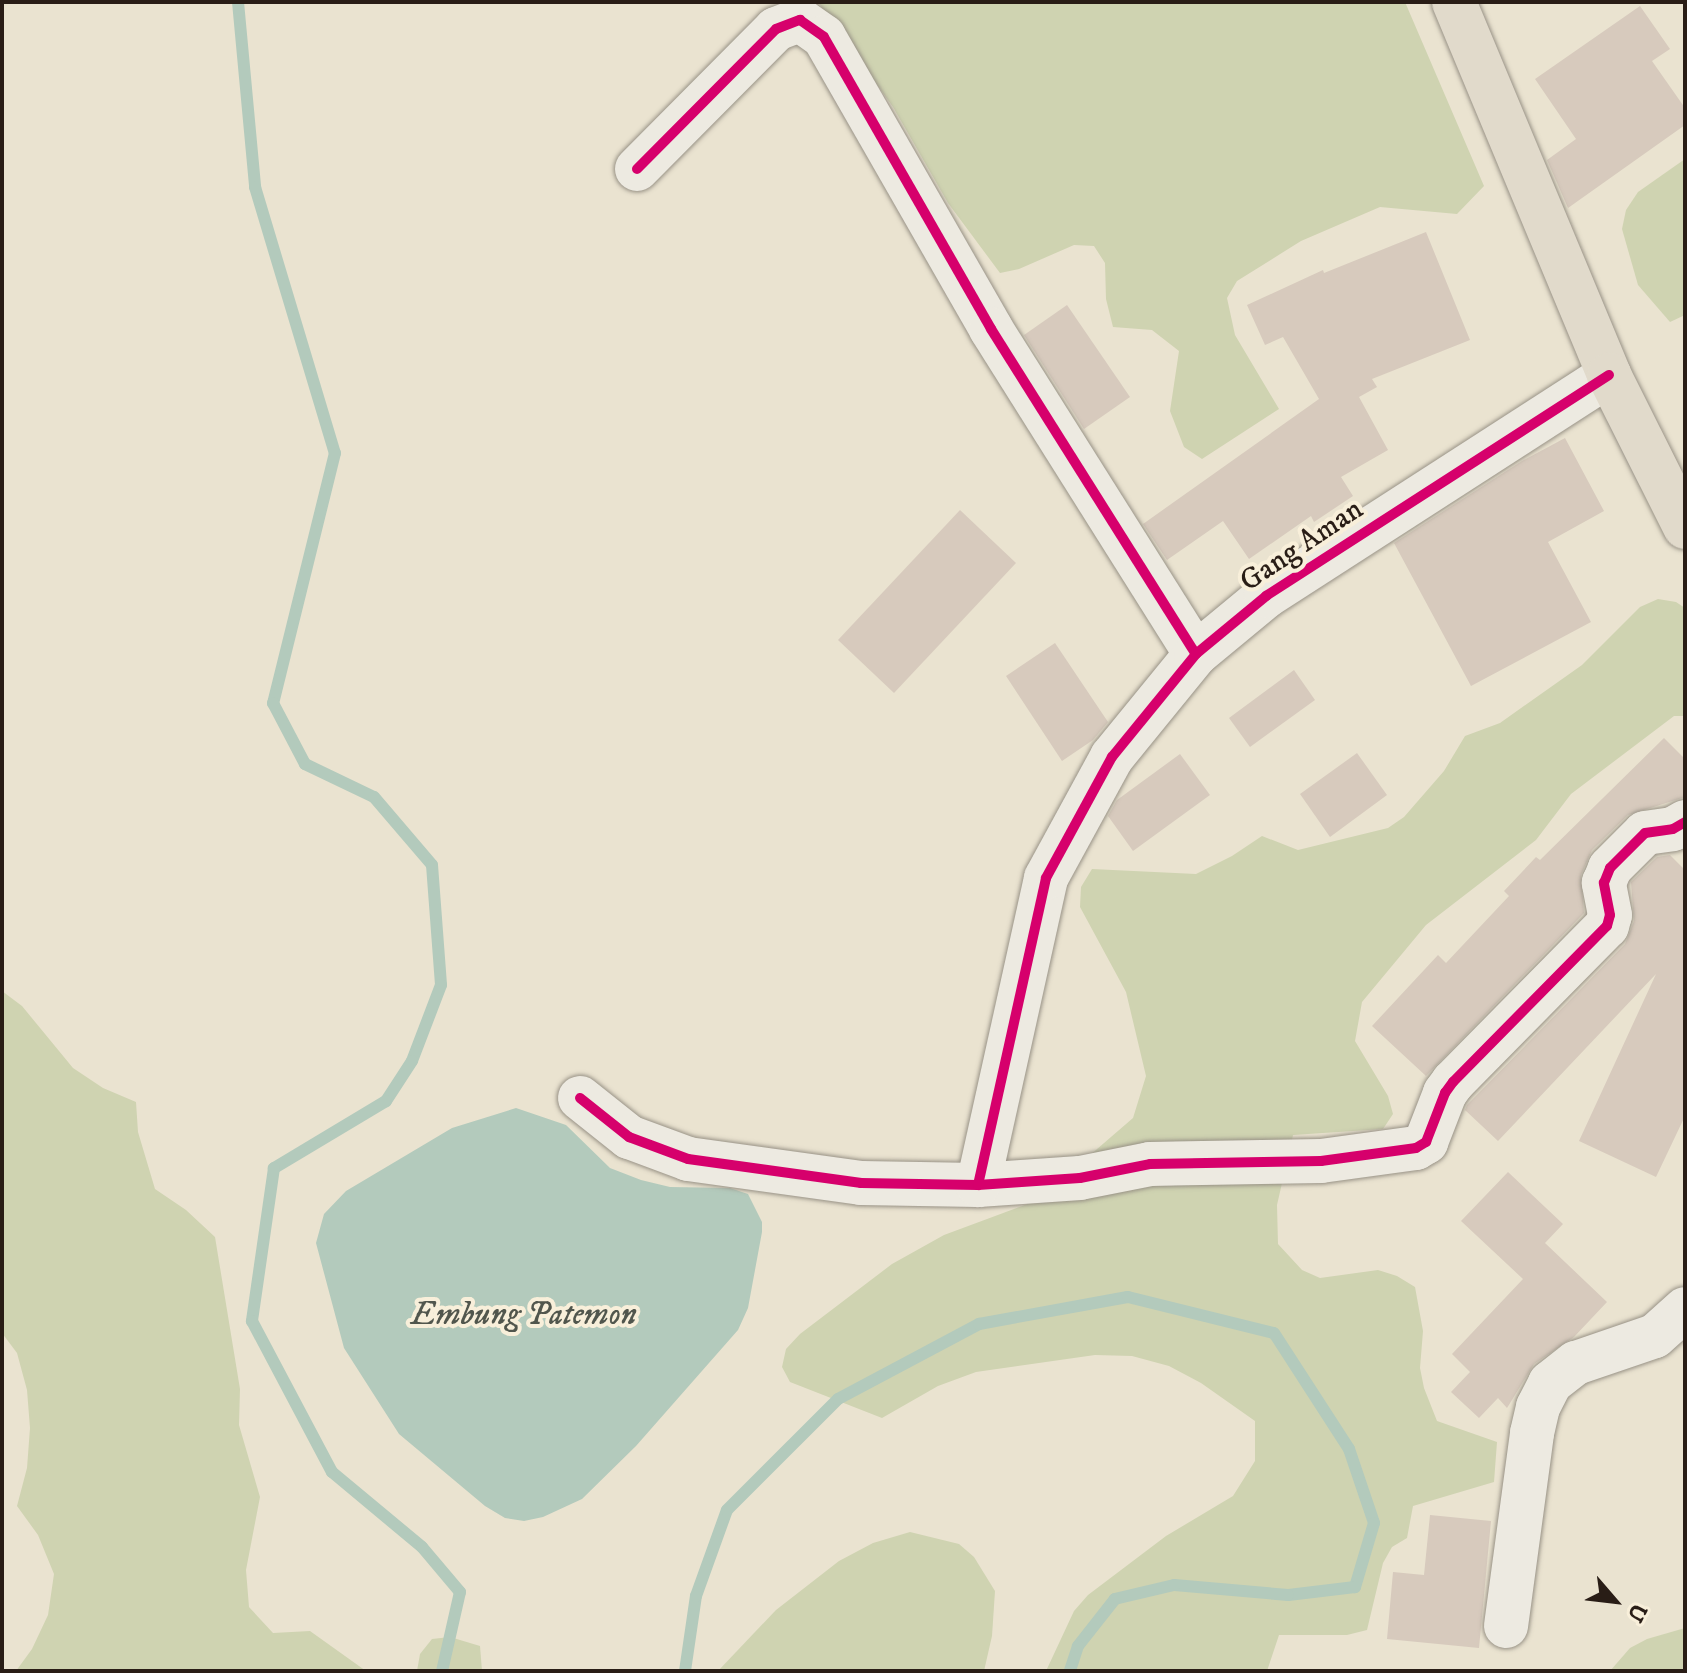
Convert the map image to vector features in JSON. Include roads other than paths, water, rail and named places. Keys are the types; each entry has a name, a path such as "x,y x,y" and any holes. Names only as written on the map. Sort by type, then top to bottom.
{"main road":[{"path":"1454,2 1609,375 1685,527"}],"street":[{"path":"637,169 776,29 800,20 824,37 991,329 1196,654"},
{"name":"Gang Aman","path":"978,1185 1046,878 1112,757 1196,654 1266,596 1609,375"},
{"path":"580,1098 629,1137 688,1159 861,1183 978,1185 1080,1178 1150,1164 1321,1161 1416,1148 1426,1142 1453,1082 1610,920 1604,883 1610,868 1645,833 1673,829 1685,822"},
{"path":"1506,1626 1532,1433 1538,1407 1550,1383 1576,1363 1655,1336 1685,1309"}],"water":[{"name":"Embung Patemon","path":"516,1108 566,1125 610,1168 641,1180 670,1187 730,1188 748,1194 762,1222 748,1308 738,1330 636,1446 582,1499 543,1517 524,1521 505,1518 485,1506 399,1434 344,1348 316,1243 324,1214 346,1191 452,1128"}],"waterway":[{"path":"238,2 255,187 335,453 273,703 305,764 374,797 432,865 441,985 412,1061 386,1101 274,1168 252,1321 332,1472 422,1547 460,1592 442,1671"},
{"path":"685,1671 696,1596 727,1510 838,1399 979,1324 1128,1297 1274,1333 1349,1449 1374,1523 1355,1587 1288,1595 1174,1585 1115,1599 1078,1646 1070,1671"}]}
